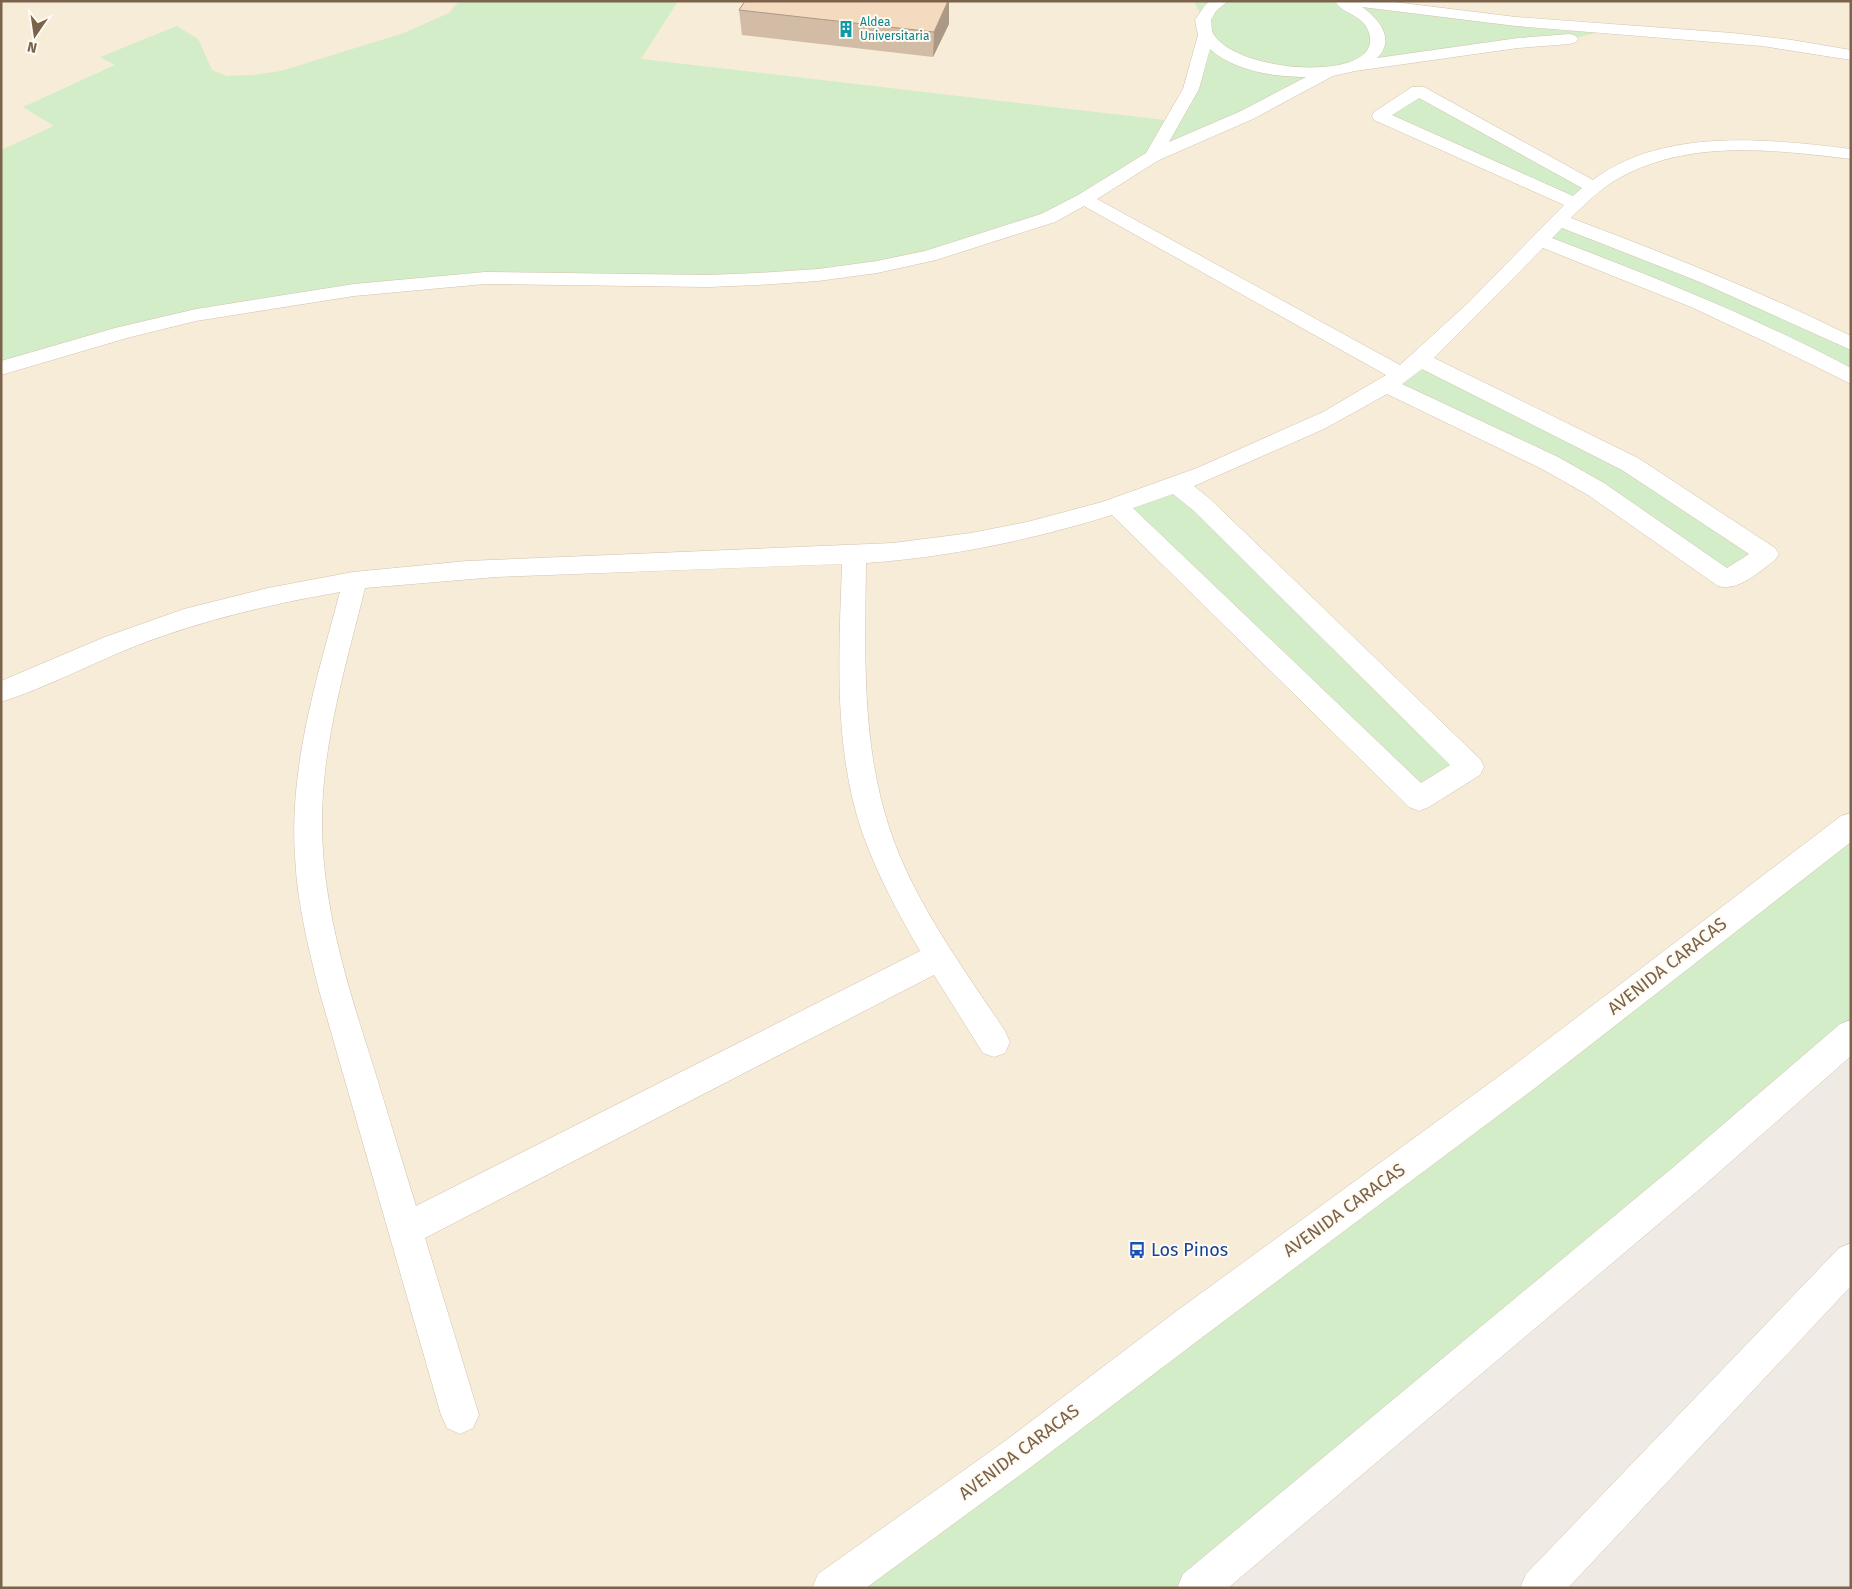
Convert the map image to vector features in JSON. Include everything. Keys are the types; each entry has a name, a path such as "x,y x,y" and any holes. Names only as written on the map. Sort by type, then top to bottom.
{"street":[{"path":"1194,1 1204,28 1218,49 1240,61 1268,69 1299,73 1328,72 1352,66 1518,42 1571,39 1613,29"},
{"path":"1152,156 1191,89 1210,8 1221,1"},
{"path":"1340,1 1369,18 1378,32 1379,45 1369,57 1352,66"},
{"path":"1355,1 1444,14 1726,37 1851,55"},
{"path":"1,368 122,332 196,315 363,289 485,278 708,281 758,279 818,275 877,267 929,256 1048,218 1084,199 1152,156 1247,115 1328,72"},
{"path":"1575,203 1380,116 1418,91 1593,187"},
{"path":"1,692 134,636 216,610 281,594 355,581 495,568 854,554 968,543 1044,527 1176,484 1276,443 1338,414 1370,396 1419,359 1575,203 1593,187 1617,172 1648,158 1682,150 1719,147 1766,146 1851,154"},
{"path":"1084,199 1393,379 1596,488 1727,580 1767,554 1674,490 1630,464 1419,359"},
{"path":"1560,220 1699,275 1811,324 1851,344"},
{"path":"1540,240 1684,297 1761,331 1851,377"},
{"path":"1116,505 1419,799 1470,766 1202,506 1176,484"},
{"path":"854,554 852,650 854,727 862,781 876,831 898,881 939,956 994,1042"},
{"path":"355,581 327,693 314,765 308,822 312,881 326,960 460,1415"},
{"name":"AVENIDA CARACAS","path":"832,1588 1018,1454 1191,1322 1524,1077 1851,825"},
{"path":"405,1230 939,956"},
{"path":"1197,1588 1689,1176 1851,1035"},
{"path":"1540,1588 1851,1260"}],"shaded area":[{"path":"1,1 1851,1 1851,825 832,1588 1,1588"},
{"path":"1851,1035 1851,1588 1197,1588"}],"green space":[{"path":"459,1 678,1 641,59 1173,121 1191,89 1203,20 1194,1 1355,1 1613,29 1571,39 1352,66 1207,133 1085,199 971,243 818,275 545,278 277,301 1,368 1,150 54,126 23,107 115,65 100,57 177,26 198,39 212,70 227,76 252,75 281,71 404,33 449,13"},
{"path":"1418,91 1593,187 1575,203 1380,116"},
{"path":"1559,220 1851,344 1851,377 1541,240"},
{"path":"1418,359 1572,435 1767,554 1727,580 1638,517 1387,384"},
{"path":"1172,486 1470,767 1419,799 1119,504"},
{"path":"1851,825 1851,1035 1197,1588 832,1588"}],"building":[{"path":"745,1 948,1 934,32 739,10"}],"place":[{"name":"Aldea Universitaria","path":"846,29"},
{"name":"Los Pinos","path":"1137,1250"}]}
